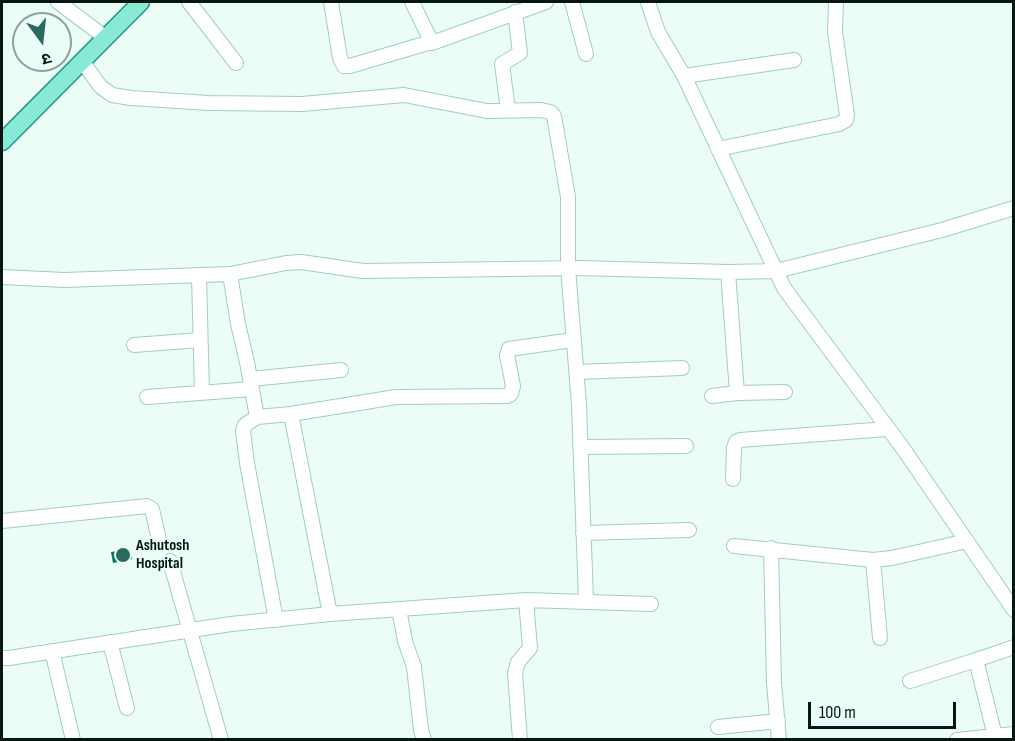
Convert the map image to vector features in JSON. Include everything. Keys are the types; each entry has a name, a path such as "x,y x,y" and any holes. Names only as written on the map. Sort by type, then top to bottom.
{"main road":[{"path":"2,142 82,61 126,2"},
{"path":"2,126 101,34 141,2"}],"street":[{"path":"58,2 101,34"},
{"path":"189,2 236,63"},
{"path":"331,2 340,58 344,66 431,42 546,2"},
{"path":"412,2 431,42"},
{"path":"572,2 586,54"},
{"path":"648,2 658,32 684,76 784,288 902,447 1014,610"},
{"path":"718,149 839,124 846,120 836,32 836,2"},
{"path":"508,110 501,70 502,64 520,53 515,12"},
{"path":"684,76 794,60"},
{"path":"82,61 100,86 112,95 131,98 208,103 302,104 404,95 487,111 541,110 550,112 554,116 567,197 568,268 576,372 586,601"},
{"path":"2,277 64,280 199,276 230,274 301,262 363,271 568,268 776,271 942,230 1014,208"},
{"path":"728,272 737,393"},
{"path":"230,274 257,417"},
{"path":"199,276 202,393"},
{"path":"134,345 201,340"},
{"path":"276,620 243,431 245,424 257,417 291,414 396,397 507,396 511,394 513,386 508,349 573,340"},
{"path":"576,372 682,368"},
{"path":"147,397 202,393 341,370"},
{"path":"712,396 785,392"},
{"path":"291,414 330,614"},
{"path":"734,479 734,448 736,442 740,440 887,429"},
{"path":"580,447 686,446"},
{"path":"2,520 147,506 152,509 160,544"},
{"path":"583,533 688,530"},
{"path":"734,546 873,560 967,542"},
{"path":"771,548 774,683 779,740"},
{"path":"873,560 880,638"},
{"path":"170,561 221,740"},
{"path":"520,740 515,673 518,662 530,648 526,600"},
{"path":"2,658 190,630 330,614 526,600 651,604"},
{"path":"399,609 405,641 414,667 424,740"},
{"path":"110,642 127,708"},
{"path":"910,681 1014,647"},
{"path":"52,651 73,740"},
{"path":"976,660 995,737"},
{"path":"718,727 778,721"},
{"path":"957,740 1014,734"}],"building":[{"path":"130,549 132,559 113,563 111,552"}],"place":[{"name":"Ashutosh Hospital","path":"123,555"}]}
